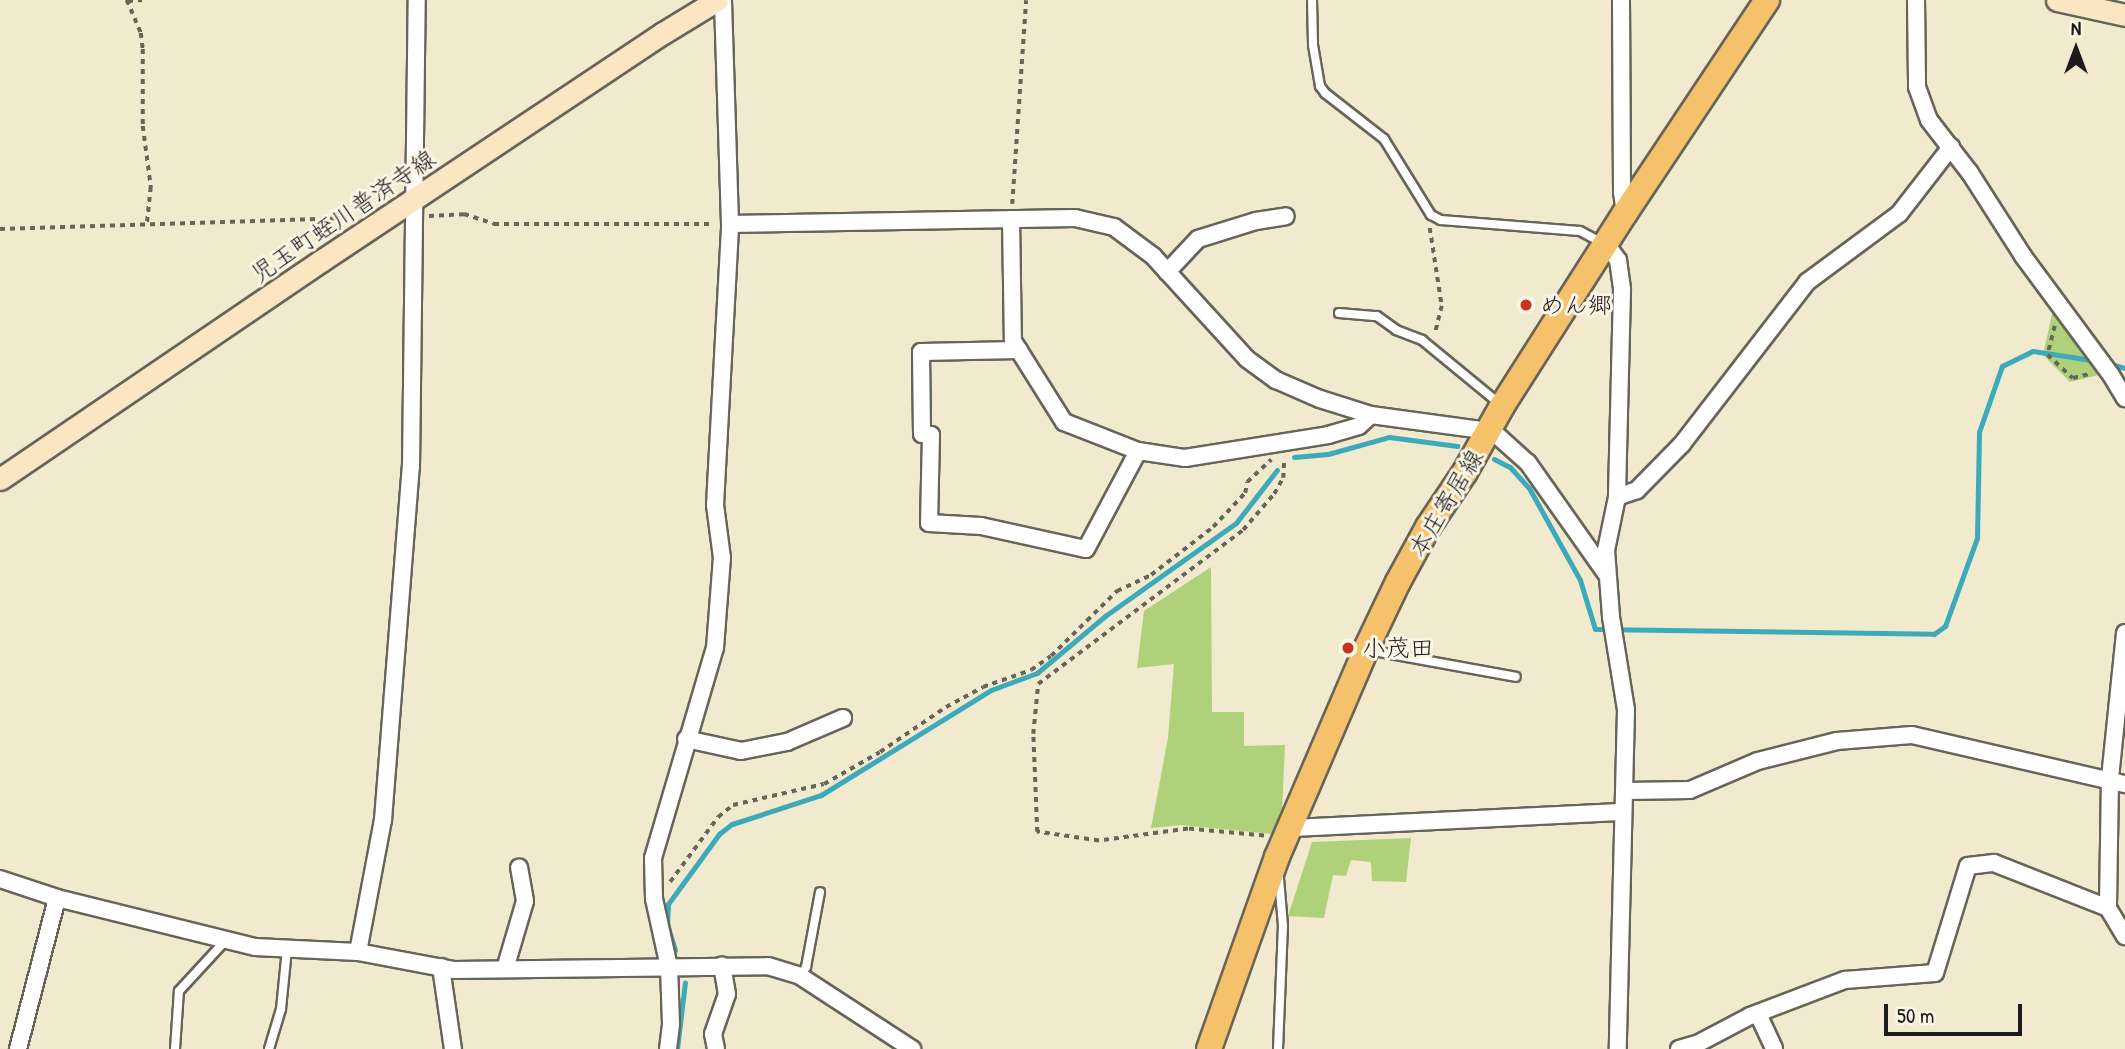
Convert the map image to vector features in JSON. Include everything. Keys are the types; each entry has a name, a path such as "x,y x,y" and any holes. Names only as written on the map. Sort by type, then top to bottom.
{"main road":[{"name":"児玉町蛭川普済寺線","path":"0,480 363,234 415,208 717,0"},
{"name":"本庄寄居線","path":"1209,1049 1285,841 1366,649 1428,527 1490,430 1502,406 1607,245 1625,212 1767,0"},
{"path":"2057,0 2125,15"}],"street":[{"path":"358,953 383,820 410,481 417,0"},
{"path":"668,1049 671,1024 669,967 654,899 653,858 715,648 722,558 715,505 730,224 723,0"},
{"path":"1621,0 1622,192 1625,212"},
{"path":"1916,0 1917,87 1929,120 2125,398"},
{"path":"1617,497 1637,490 1682,444 1807,282 1899,214 1951,148"},
{"path":"1167,272 1198,239 1256,221 1286,216"},
{"path":"730,224 1076,218 1114,227 1153,256 1247,359 1276,380 1320,399 1371,415 1490,430 1528,463 1607,575"},
{"path":"1011,219 1013,341 1064,422 1138,451 1185,458 1349,429 1359,426 1371,415"},
{"path":"1607,245 1618,260 1622,290 1617,497 1606,550 1611,617 1626,710 1618,1049"},
{"path":"1019,350 921,352 922,434 932,435 929,523 981,526 1086,549 1138,451"},
{"path":"2125,633 2108,908 2125,936"},
{"path":"686,739 741,751 787,742 843,718"},
{"path":"1626,791 1690,790 1758,761 1837,741 1912,735 2117,781"},
{"path":"1285,841 1622,812"},
{"path":"1679,1049 1698,1044 1758,1014 1846,980 1935,973 1968,866 1994,863 2108,908"},
{"path":"505,969 525,901 519,868"},
{"path":"0,879 57,898 254,947 358,953 441,967 505,969 768,966 800,976 912,1049"},
{"path":"18,1049 57,898"},
{"path":"716,1049 713,1034 727,994 722,965"},
{"path":"441,967 453,1049"},
{"path":"1758,1014 1774,1049"}],"lane":[{"path":"1312,0 1313,46 1320,86 1325,93 1384,139 1431,215 1441,220 1580,231 1607,245"},
{"path":"1339,313 1383,318 1395,330 1431,345 1502,406"},
{"path":"1366,649 1516,677"},
{"path":"1278,1049 1285,841"},
{"path":"800,976 806,967 820,892"},
{"path":"175,1049 179,991 226,940"},
{"path":"270,1049 281,1009 287,949"}],"path":[{"path":"142,0 128,1 141,33 143,49 143,126 151,187 147,225"},
{"path":"1011,219 1026,0"},
{"path":"415,208 464,214 494,223 730,224"},
{"path":"1431,215 1431,237 1441,306 1431,345"},
{"path":"0,229 341,218 363,234"},
{"path":"2064,310 2058,315 2048,355 2073,378 2107,369"},
{"path":"1281,442 1285,468 1283,478 1274,494 1243,530 1038,684 1033,734 1037,832 1099,841 1188,829 1285,841"},
{"path":"654,899 718,817 733,805 824,784 946,707 983,687 1031,670 1051,656 1117,591 1151,575 1213,527 1245,493 1247,482 1269,464 1281,442"}],"green space":[{"path":"2054,305 2107,373 2070,382 2043,355"},
{"path":"1211,567 1212,712 1244,712 1244,746 1285,745 1282,811 1272,834 1181,825 1151,828 1168,738 1174,664 1137,668 1144,611"},
{"path":"1411,838 1406,882 1372,881 1371,862 1351,860 1346,876 1333,875 1324,918 1288,916 1312,842"}],"waterway":[{"path":"1494,459 1510,467 1529,488 1580,580 1595,629 1934,634 1945,626 1977,538 1979,432 2002,366 2033,351 2097,361"},
{"path":"2110,364 2125,368"},
{"path":"1294,457 1328,454 1389,437 1457,446"},
{"path":"675,950 667,924 668,904 719,834 732,824 821,795 991,690 1037,673 1105,616 1236,523 1277,470"},
{"path":"677,1049 685,982"}],"place":[{"name":"めん郷","path":"1526,305"},
{"name":"小茂田","path":"1348,648"}]}
